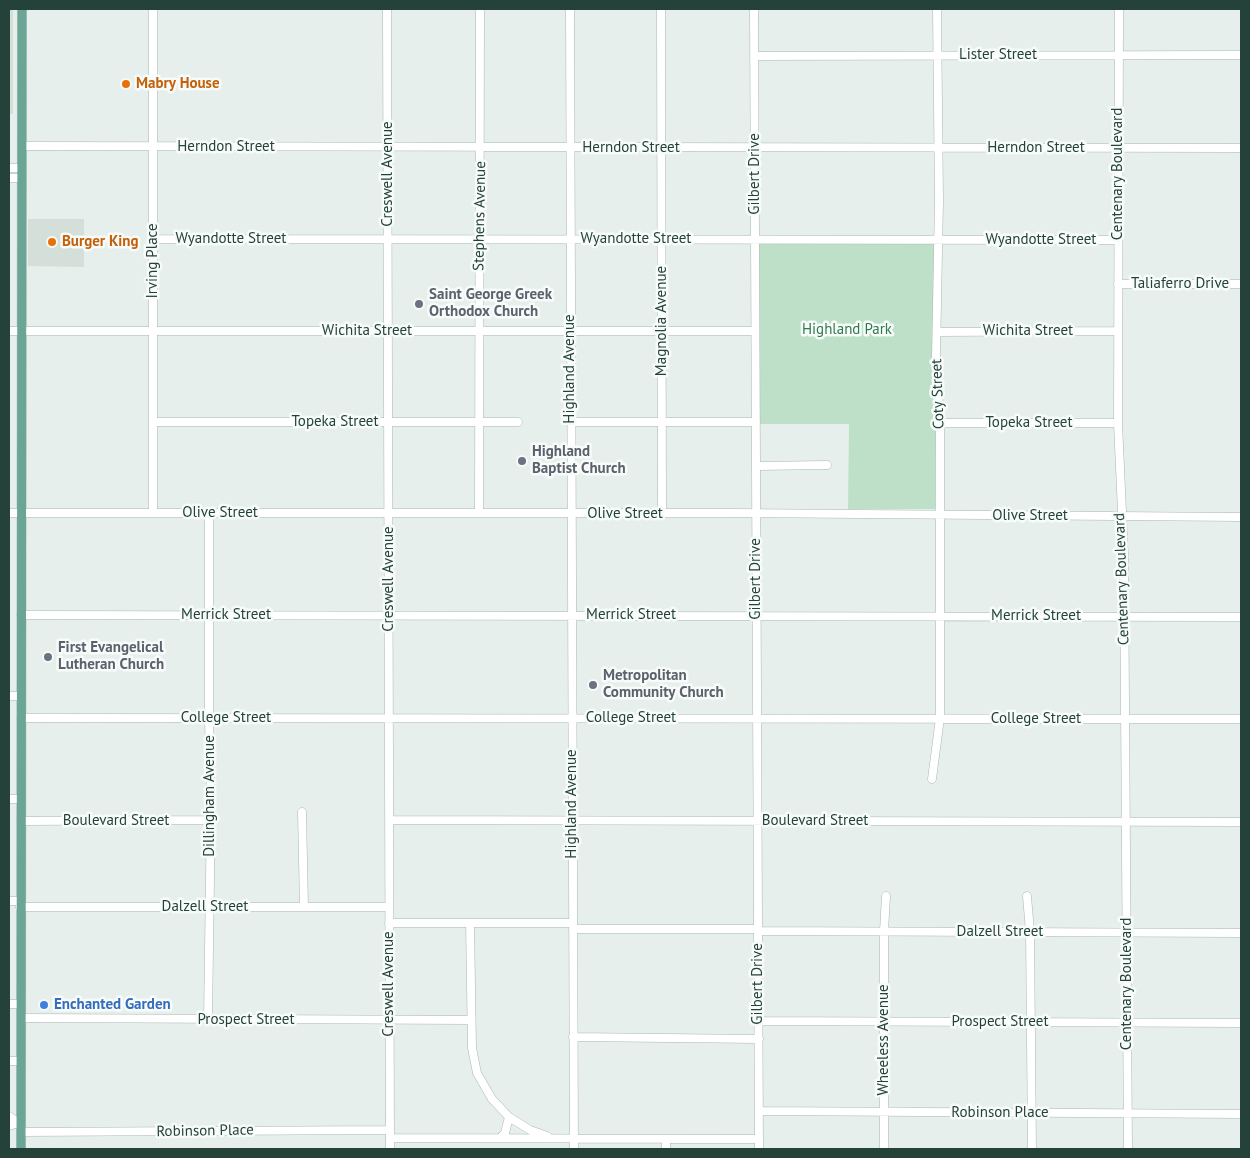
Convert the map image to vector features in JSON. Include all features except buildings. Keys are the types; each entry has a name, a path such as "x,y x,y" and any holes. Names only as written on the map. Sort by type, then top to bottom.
{"main road":[{"path":"21,1149 19,1122 21,1018 22,9"}],"street":[{"name":"Irving Place","path":"153,9 153,513"},
{"name":"Creswell Avenue","path":"388,9 390,1149"},
{"name":"Stephens Avenue","path":"479,513 480,9"},
{"name":"Highland Avenue","path":"570,9 570,514 574,1149"},
{"name":"Magnolia Avenue","path":"661,9 662,514"},
{"name":"Gilbert Drive","path":"754,9 759,1149"},
{"name":"Coty Street","path":"932,779 940,718 937,9"},
{"name":"Centenary Boulevard","path":"1119,9 1118,423 1120,517 1124,556 1128,1149"},
{"name":"Lister Street","path":"754,56 1241,56"},
{"name":"Herndon Street","path":"22,146 1241,148"},
{"path":"9,168 22,168"},
{"path":"9,178 22,178"},
{"name":"Wyandotte Street","path":"153,239 1118,240"},
{"name":"Taliaferro Drive","path":"1118,284 1241,284"},
{"name":"Wichita Street","path":"9,331 755,331"},
{"name":"Wichita Street","path":"937,332 1118,331"},
{"name":"Topeka Street","path":"153,422 518,422"},
{"path":"570,422 756,422"},
{"name":"Topeka Street","path":"940,423 1118,423"},
{"path":"756,466 827,465"},
{"name":"Olive Street","path":"9,513 479,513 1241,517"},
{"name":"Dillingham Avenue","path":"208,1020 211,820 209,513"},
{"name":"Merrick Street","path":"21,615 1241,617"},
{"path":"9,696 21,696"},
{"name":"College Street","path":"21,718 940,718 1241,720"},
{"path":"9,799 21,799"},
{"path":"302,812 304,907"},
{"name":"Boulevard Street","path":"21,821 211,820"},
{"name":"Boulevard Street","path":"389,820 1241,822"},
{"name":"Wheeless Avenue","path":"884,1149 883,1022 886,896"},
{"path":"1027,896 1030,932 1032,1149"},
{"name":"Dalzell Street","path":"9,901 20,904 210,907 389,906"},
{"name":"Dalzell Street","path":"389,924 758,930 1241,933"},
{"path":"470,924 472,1048 477,1073 492,1099 509,1117 530,1130 554,1138"},
{"path":"9,1004 20,1004"},
{"name":"Prospect Street","path":"21,1018 471,1020"},
{"name":"Prospect Street","path":"758,1021 1241,1023"},
{"path":"573,1038 759,1038"},
{"path":"9,1060 20,1061"},
{"name":"Robinson Place","path":"759,1111 1241,1114"},
{"path":"9,1116 19,1122"},
{"path":"500,1138 505,1133 509,1117"},
{"path":"9,1126 19,1122"},
{"name":"Robinson Place","path":"20,1132 390,1130"},
{"path":"390,1138 759,1139"},
{"path":"666,1139 666,1149"}],"shaded area":[{"path":"9,9 13,9 13,114 9,114"},
{"path":"28,219 84,219 84,267 28,266"}],"green space":[{"name":"Highland Park","path":"758,241 937,241 935,509 848,509 849,424 759,424"}],"place":[{"name":"Mabry House","path":"126,84"},
{"name":"Burger King","path":"52,242"},
{"name":"Saint George Greek Orthodox Church","path":"419,304"},
{"name":"Highland Baptist Church","path":"522,461"},
{"name":"First Evangelical Lutheran Church","path":"48,657"},
{"name":"Metropolitan Community Church","path":"593,685"},
{"name":"Enchanted Garden","path":"44,1005"}]}
